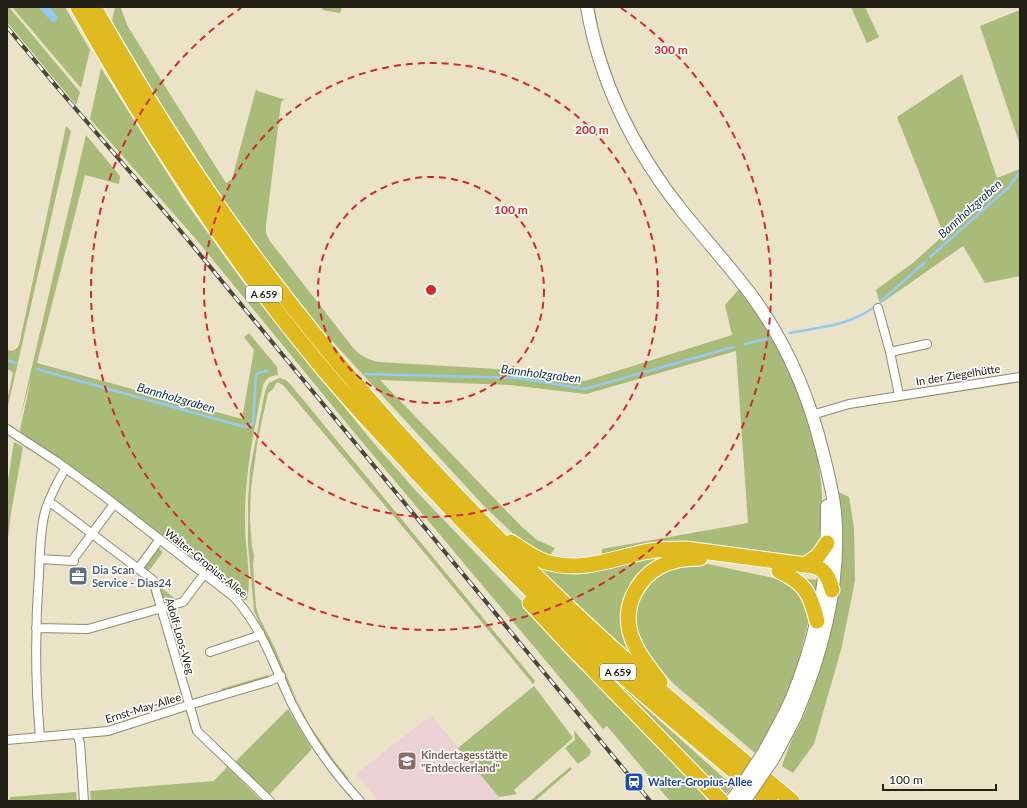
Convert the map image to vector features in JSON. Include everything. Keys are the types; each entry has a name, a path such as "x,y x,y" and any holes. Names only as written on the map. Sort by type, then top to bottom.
{"highway":[{"name":"A 659","path":"78,7 100,47 196,201 259,287 318,363 348,398 478,528 682,709 792,801"},
{"name":"A 659","path":"94,7 164,125 208,192 270,278 360,388 428,465 478,528 549,608 673,720 770,801"},
{"path":"478,528 544,562 564,566 586,566 649,551 668,549 700,551 830,569"},
{"path":"478,528 490,557 572,648 714,798"},
{"path":"805,565 818,556 827,543"},
{"path":"682,709 644,660 634,644 630,632 628,616 630,603 636,588 644,577 667,562 687,558 706,558 811,576 830,569"},
{"path":"830,569 829,579 832,590"},
{"path":"778,571 796,580 804,588 812,602 817,621"}],"main road":[{"path":"587,7 603,70 612,94 633,138 650,166 682,211 764,313 792,364 812,415 826,467 835,514 830,569 817,621 804,663 769,756"},
{"path":"826,467 827,543 830,569"},
{"path":"739,799 795,716 809,681 819,649 832,590"}],"street":[{"path":"878,308 890,352 899,395"},
{"path":"890,352 927,344"},
{"name":"In der Ziegelhütte","path":"812,415 849,404 1020,377"},
{"name":"Walter-Gropius-Allee","path":"9,430 66,468 205,573 234,597 246,610 260,633 281,676 292,703 316,747 336,774 360,801"},
{"path":"40,738 37,699 36,628 40,559 45,512 66,468"},
{"name":"Adolf-Loos-Weg","path":"49,503 153,580 197,731 268,799"},
{"path":"40,559 74,561 74,558 114,504"},
{"path":"138,569 160,539"},
{"path":"36,628 88,629 183,602 205,573"},
{"path":"210,652 255,637 260,633"},
{"name":"Ernst-May-Allee","path":"7,740 108,731 270,681 281,676"},
{"path":"77,734 80,743 84,801"}],"shaded area":[{"path":"431,715 501,801 379,801 356,774"}],"green space":[{"path":"7,7 9,7 80,92 76,105 7,22"},
{"path":"12,7 65,7 90,50 81,88"},
{"path":"115,7 121,8 127,25 226,183 232,179 256,89 257,91 286,100 283,100 281,103 266,233 269,240 354,349 366,358 379,362 515,370 585,381 732,335 725,305 740,288 769,331 788,365 805,409 812,433 821,480 822,503 819,540 812,553 802,558 767,555 602,557 602,549 748,523 736,351 586,394 510,385 380,380 520,525 537,540 555,548 549,557 524,544 485,507 320,328 272,267 225,202 160,102 112,21"},
{"path":"323,7 342,7 340,13 322,10"},
{"path":"851,7 865,7 879,37 867,43"},
{"path":"1020,10 1020,145 980,26"},
{"path":"101,68 184,200 243,282 371,440 416,491 601,684 609,675 726,780 731,788 726,794 702,790 707,801 670,801 607,726 603,729 358,437 195,238 90,119"},
{"path":"962,74 997,178 1020,169 1020,276 985,283 963,246 880,304 876,290 914,262 944,235 897,117"},
{"path":"66,126 71,131 7,410 7,401 13,373 7,369 7,350 14,350 19,345"},
{"path":"86,135 120,176 119,184 85,175 37,363 242,419 254,350 244,337 249,333 277,367 278,375 269,378 263,385 250,454 245,506 245,533 249,582 247,600 244,600 186,552 22,433 20,430 31,379 20,418"},
{"path":"279,378 286,380 291,385 535,681 533,684 283,385 277,382 273,389 268,393 258,438 251,489 250,520 254,555 253,565 256,607 259,617 274,646 298,703 309,724 349,779 348,781 331,761 308,725 254,611 248,544 250,470 265,391 269,383"},
{"path":"14,442 23,447 11,513 7,547 7,486"},
{"path":"838,492 849,497 854,528 855,581 841,650 814,744 793,773 782,766 790,744 804,715 820,669 832,627 840,584 842,563 842,529"},
{"path":"158,548 163,552 148,572 143,568"},
{"path":"671,553 629,594 644,666 527,557 543,565"},
{"path":"703,563 783,580 801,594 809,619 798,663 789,690 774,724 755,753 675,685 648,657 633,627 638,597 645,583 673,565"},
{"path":"800,578 817,580 817,600"},
{"path":"156,584 177,600 162,604"},
{"path":"268,675 269,678 222,692 221,689"},
{"path":"534,686 573,738 514,790 517,794 499,797 458,748"},
{"path":"288,709 312,749 269,795 235,762"},
{"path":"574,730 591,751 589,756 578,764 565,748 575,740"},
{"path":"227,767 262,801 91,801 90,791 214,781"},
{"path":"570,767 572,769 535,801 530,801"},
{"path":"76,792 77,801 7,801 7,799 10,800 10,797"}],"water":[{"path":"38,7 50,7 58,18 53,22"}],"waterway":[{"name":"Bannholzgraben","path":"930,257 1008,188 1020,172"},
{"name":"Bannholzgraben","path":"880,302 925,262"},
{"name":"Bannholzgraben","path":"790,333 844,322 855,318 874,307"},
{"name":"Bannholzgraben","path":"745,344 766,339"},
{"name":"Bannholzgraben","path":"365,374 518,378 585,389 733,347"},
{"name":"Bannholzgraben","path":"7,360 16,363"},
{"name":"Bannholzgraben","path":"37,369 245,427 250,426 253,423 256,376 258,373 267,371"}],"railway":[{"path":"7,27 174,223 650,801"}],"place":[{"name":"Dia Scan Service - Dias24","path":"78,576"},
{"name":"Kindertagesstätte \"Entdeckerland\"","path":"407,761"},
{"name":"Walter-Gropius-Allee","path":"634,782"}]}
